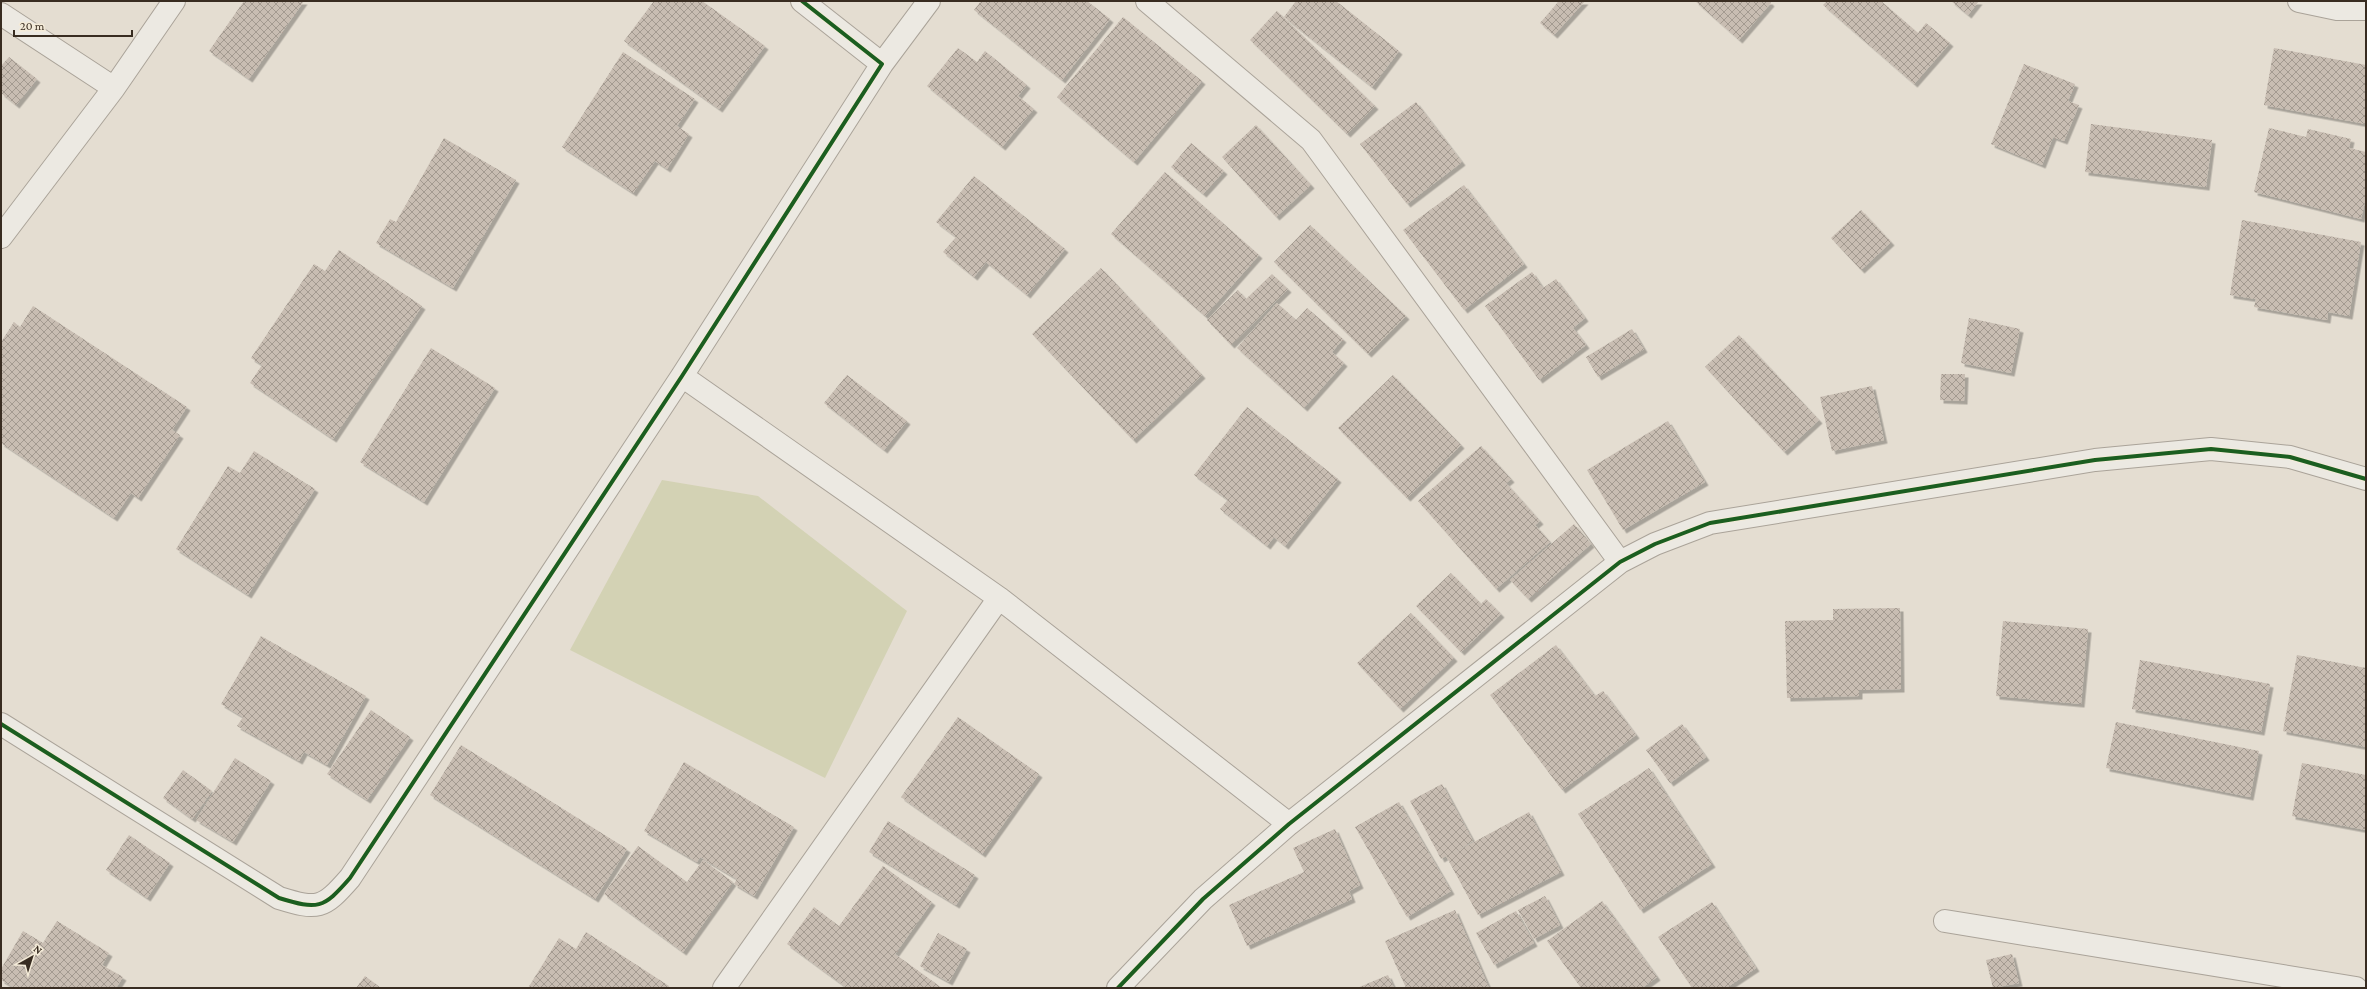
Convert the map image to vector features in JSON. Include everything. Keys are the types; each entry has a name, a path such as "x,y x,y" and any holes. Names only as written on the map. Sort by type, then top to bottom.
{"street":[{"path":"1,237 114,88 174,1"},
{"path":"802,1 882,64"},
{"path":"1,724 279,898 305,906 320,905 332,899 350,878 682,376 882,64 929,1"},
{"path":"1147,1 1311,140 1620,562"},
{"path":"2299,1 2338,9 2366,9"},
{"path":"1,14 114,88"},
{"path":"682,376 1000,598 1289,824"},
{"path":"1118,988 1203,899 1289,824 1620,562 1655,544 1710,523 2095,460 2211,449 2290,457 2366,479"},
{"path":"724,988 1000,598"},
{"path":"1945,921 2356,988"}],"green space":[{"path":"662,480 758,496 907,611 825,778 570,650"}],"building":[{"path":"244,1 304,1 249,79 209,51"},
{"path":"654,1 702,1 765,46 719,109 624,41"},
{"path":"981,1 1087,1 1110,19 1062,80 974,10"},
{"path":"1296,1 1336,1 1399,51 1372,87 1284,17"},
{"path":"1559,1 1585,1 1554,35 1540,23"},
{"path":"1695,1 1769,1 1771,3 1739,40"},
{"path":"1827,1 1881,1 1918,33 1926,23 1950,43 1914,84 1823,5"},
{"path":"1951,1 1979,1 1968,15"},
{"path":"1277,11 1375,106 1347,134 1250,40"},
{"path":"1123,17 1202,81 1134,162 1057,97"},
{"path":"958,48 977,62 985,51 1027,85 1018,96 1034,109 1002,147 927,86"},
{"path":"2274,48 2366,65 2366,124 2264,105"},
{"path":"623,52 695,99 677,126 689,134 667,169 655,161 633,193 562,147"},
{"path":"9,57 37,79 16,105 1,93 1,66"},
{"path":"2024,64 2075,84 2068,101 2079,105 2064,141 2053,137 2042,165 1991,144"},
{"path":"1416,102 1462,162 1407,204 1360,144"},
{"path":"2091,124 2212,140 2206,187 2085,172"},
{"path":"1256,125 1311,185 1276,217 1222,157"},
{"path":"2269,128 2306,137 2308,129 2351,139 2349,148 2366,152 2366,197 2361,219 2254,192"},
{"path":"444,138 516,180 453,288 376,243 390,219 396,222"},
{"path":"1191,143 1224,171 1203,194 1171,167"},
{"path":"1165,172 1259,255 1205,316 1111,234"},
{"path":"974,176 1065,249 1027,295 986,262 974,277 943,252 956,237 936,222"},
{"path":"1464,185 1524,264 1464,310 1403,230"},
{"path":"1861,210 1891,242 1861,270 1831,238"},
{"path":"2242,220 2361,242 2349,316 2328,312 2327,320 2254,307 2256,299 2230,295"},
{"path":"1310,225 1406,316 1368,354 1274,262"},
{"path":"339,250 422,306 333,439 250,383 262,365 251,358 314,264 325,271"},
{"path":"1101,268 1202,375 1133,440 1032,334"},
{"path":"1532,272 1543,288 1556,279 1585,318 1573,328 1586,345 1539,380 1485,306"},
{"path":"1272,274 1288,289 1231,345 1207,320 1238,290 1246,299"},
{"path":"1277,303 1296,320 1307,308 1343,339 1332,352 1344,363 1304,408 1237,348"},
{"path":"33,306 187,407 172,430 180,435 138,498 131,493 114,518 1,443 1,342 14,322 20,327"},
{"path":"1969,318 2020,329 2011,373 1961,363"},
{"path":"1632,329 1644,349 1598,377 1586,357"},
{"path":"1739,335 1819,420 1784,452 1705,367"},
{"path":"431,348 495,388 424,502 360,462"},
{"path":"1941,374 1965,374 1964,401 1940,400"},
{"path":"847,375 907,421 884,450 824,403"},
{"path":"1393,375 1461,445 1407,498 1338,428"},
{"path":"1872,386 1884,440 1832,451 1820,397"},
{"path":"1247,407 1338,479 1285,546 1274,537 1267,546 1220,509 1228,500 1194,475"},
{"path":"1668,421 1705,482 1623,530 1587,470"},
{"path":"1481,446 1511,479 1506,483 1540,521 1535,525 1550,542 1496,589 1418,501"},
{"path":"254,451 315,489 248,595 176,549 228,466 240,473"},
{"path":"1574,524 1591,544 1528,599 1510,580"},
{"path":"1451,573 1481,604 1486,599 1501,614 1461,652 1416,606"},
{"path":"1900,608 1901,689 1859,690 1859,696 1787,698 1785,621 1833,620 1833,609"},
{"path":"1411,613 1454,658 1400,709 1357,663"},
{"path":"2003,621 2088,629 2081,704 1996,696"},
{"path":"261,636 366,696 327,765 304,752 299,761 237,726 243,717 221,704"},
{"path":"1556,645 1595,696 1603,691 1636,735 1562,790 1490,695"},
{"path":"2297,655 2366,668 2366,747 2283,731"},
{"path":"2140,660 2270,684 2261,732 2132,709"},
{"path":"371,710 410,737 367,800 327,774"},
{"path":"958,717 1039,774 982,854 901,797"},
{"path":"2116,722 2259,751 2250,797 2106,768"},
{"path":"1682,724 1706,757 1670,783 1646,750"},
{"path":"461,745 627,849 595,899 430,795"},
{"path":"235,758 271,781 233,842 196,820"},
{"path":"684,762 794,827 754,896 734,884 737,879 700,857 697,862 644,831"},
{"path":"2302,763 2366,775 2366,830 2292,816"},
{"path":"1649,768 1712,864 1640,910 1578,814"},
{"path":"183,770 212,791 192,819 163,798"},
{"path":"1442,784 1473,841 1450,855 1529,812 1561,872 1478,915 1446,856 1441,859 1410,801"},
{"path":"1399,802 1451,891 1407,917 1355,827"},
{"path":"888,821 975,875 956,905 869,852"},
{"path":"1335,829 1360,885 1349,891 1352,899 1247,946 1229,905 1304,872 1293,848"},
{"path":"129,835 170,863 147,898 106,870"},
{"path":"638,846 687,882 703,860 733,882 683,952 604,894"},
{"path":"883,866 932,902 895,954 942,988 847,988 787,944 814,907 839,926"},
{"path":"1545,896 1560,925 1534,939 1518,910"},
{"path":"1602,901 1657,977 1642,988 1581,988 1547,941"},
{"path":"1712,902 1756,968 1726,988 1692,988 1658,937"},
{"path":"1455,910 1489,988 1406,988 1385,941"},
{"path":"1516,911 1534,943 1494,965 1476,933"},
{"path":"57,921 109,953 102,965 123,977 116,988 15,988 1,980 1,969 23,931 43,943"},
{"path":"586,932 669,986 668,988 528,988 559,938 576,949"},
{"path":"938,933 967,949 949,982 920,966"},
{"path":"2012,954 2019,983 1993,988 1986,960"},
{"path":"1388,975 1394,988 1357,988"},
{"path":"365,976 381,988 356,988"}],"cycle path":[{"path":"1,724 279,898 311,905 319,904 333,896 350,878 682,376 882,64 802,1"},
{"path":"1118,988 1203,899 1289,824 1620,562 1655,544 1710,523 2095,460 2211,449 2290,457 2366,479"}]}
